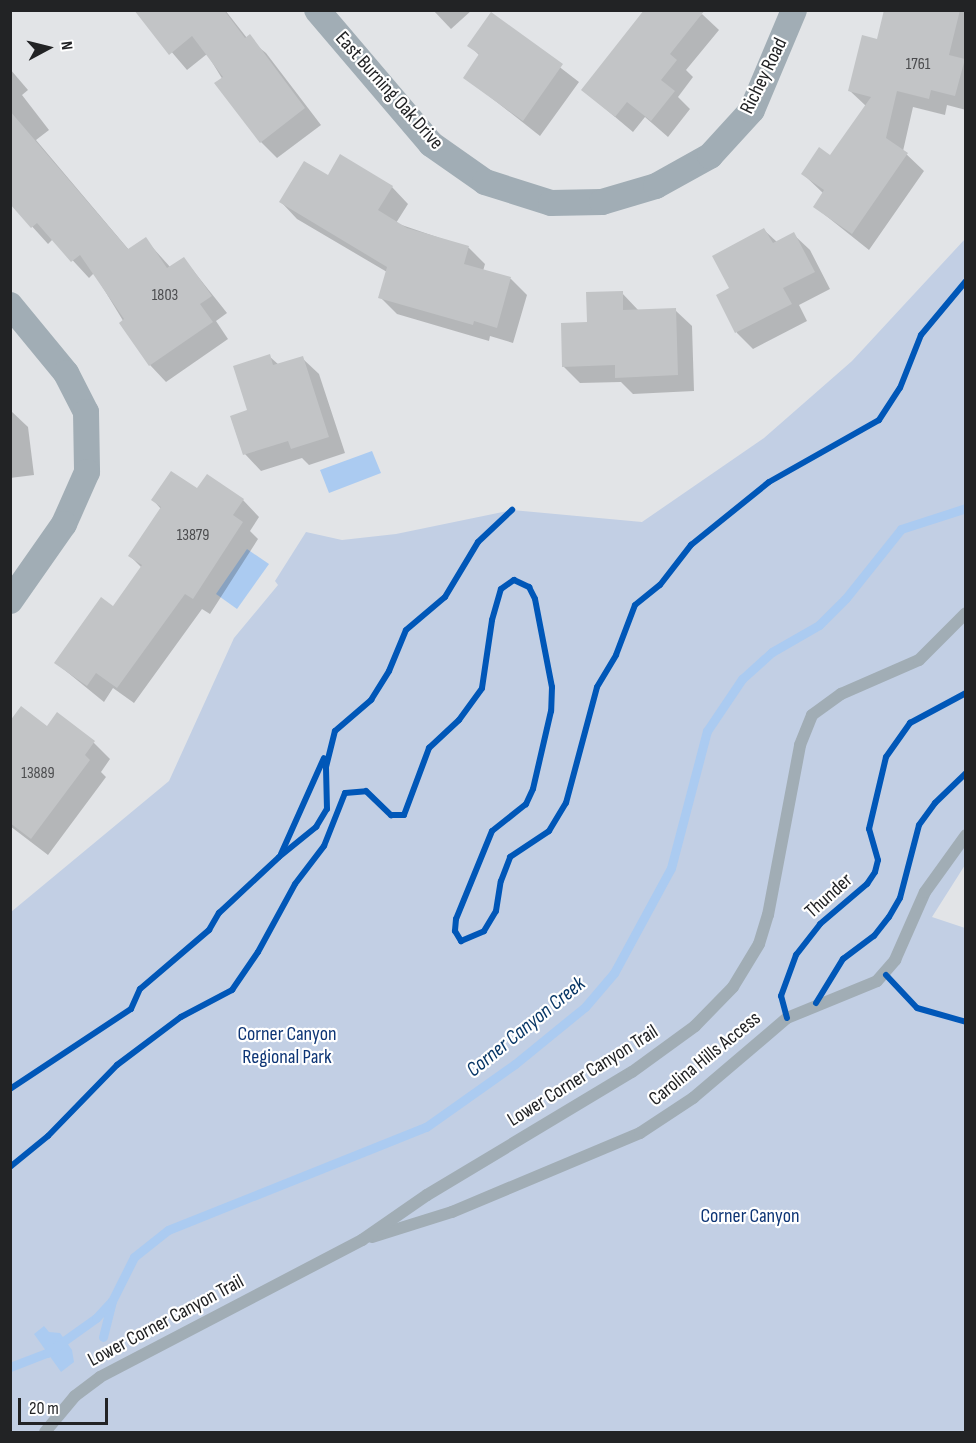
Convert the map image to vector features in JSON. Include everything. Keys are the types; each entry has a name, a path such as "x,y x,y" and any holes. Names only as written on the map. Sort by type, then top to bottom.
{"street":[{"name":"East Burning Oak Drive","path":"317,10 431,144 485,182 551,203 602,202"},
{"name":"Richey Road","path":"602,202 656,186 710,156 752,110 794,10"},
{"path":"10,305 66,374 86,412 87,472 64,524 12,598"}],"lane":[{"name":"Lower Corner Canyon Trail","path":"45,1432 75,1396 119,1366 362,1240 427,1195 632,1072 695,1026 733,987 759,944 768,915 800,745 812,715 841,694 919,660 966,613"},
{"name":"Carolina Hills Access","path":"362,1240 452,1212 640,1133 693,1098 787,1018 877,981 895,960 925,892 966,835"}],"green space":[{"path":"965,239 965,865 932,917 965,928 965,1432 11,1432 11,912 169,781 234,638 278,585 275,581 306,532 342,540 396,534 512,510 642,522 764,438 852,361"}],"water":[{"path":"372,451 381,473 329,493 320,470"},
{"path":"247,549 269,564 237,609 216,594"},
{"path":"44,1326 49,1332 60,1333 72,1350 74,1362 61,1372 34,1334"}],"building":[{"path":"134,10 224,10 245,38 250,34 305,108 260,143 214,83 223,77 192,36 169,55"},
{"path":"644,10 705,10 670,54 677,60 661,80 675,91 651,121 627,102 615,117 581,90"},
{"path":"884,10 960,10 949,55 965,59 955,96 931,90 929,99 897,91 886,138 908,153 852,234 813,207 824,190 801,174 819,147 830,155 871,97 848,91 862,35 877,39"},
{"path":"491,12 563,64 523,121 463,78 479,54 467,46"},
{"path":"10,111 128,249 146,237 167,268 184,257 212,296 200,304 213,322 149,366 119,323 124,319 80,255 71,262 37,223 31,228 10,204"},
{"path":"340,154 393,186 378,210 407,228 469,246 464,264 511,277 497,328 474,321 473,325 378,298 387,267 279,202 304,161 328,175"},
{"path":"764,228 773,243 794,232 815,272 783,288 792,304 735,333 716,295 729,288 712,256"},
{"path":"623,291 623,310 676,308 678,375 615,378 615,365 562,367 561,323 587,322 586,292"},
{"path":"270,354 273,365 303,356 329,437 291,449 288,441 243,455 230,416 247,410 233,366"},
{"path":"171,471 197,488 207,474 244,499 233,515 243,522 193,599 185,594 117,688 96,673 87,686 54,663 101,597 113,606 142,565 128,556 161,507 151,500"},
{"path":"21,706 47,726 57,712 95,741 85,755 90,760 31,839 10,823 10,721"}],"waterway":[{"name":"Corner Canyon Creek","path":"10,1367 47,1353 96,1318 112,1301 134,1257 168,1230 426,1127 515,1064 585,1007 614,973 671,868 707,731 742,679 772,652 819,625 846,598 901,529 966,508"},
{"path":"103,1337 112,1301"}],"cycle path":[{"path":"10,1167 48,1136 117,1065 181,1017 232,990 258,952 295,884 324,846 345,793 366,791 391,815 404,815 429,748 459,720 482,688 492,620 501,589 514,580 529,587 535,599 552,687 551,711 533,789 526,804 492,831 456,919 455,931 461,941 484,931 496,911 501,881 510,857 549,831 566,803 597,687 616,655 635,605 660,585 691,545 769,482 879,420 900,388 921,335 966,281"},
{"path":"10,1089 131,1009 140,989 209,930 219,913 279,857 316,827 327,809 326,767 335,731 371,700 389,671 406,630 445,597 478,542 512,510"},
{"name":"Thunder","path":"787,1018 781,996 796,955 820,924 867,884 875,872 878,860 869,829 886,757 910,723 966,693"},
{"path":"281,854 324,758"},
{"path":"816,1003 843,959 874,936 889,917 900,898 919,825 935,803 966,773"},
{"path":"886,975 917,1008 966,1022"}],"park label":[{"name":"Corner Canyon Regional Park","path":"287,1046"},
{"name":"Corner Canyon","path":"750,1216"}]}
